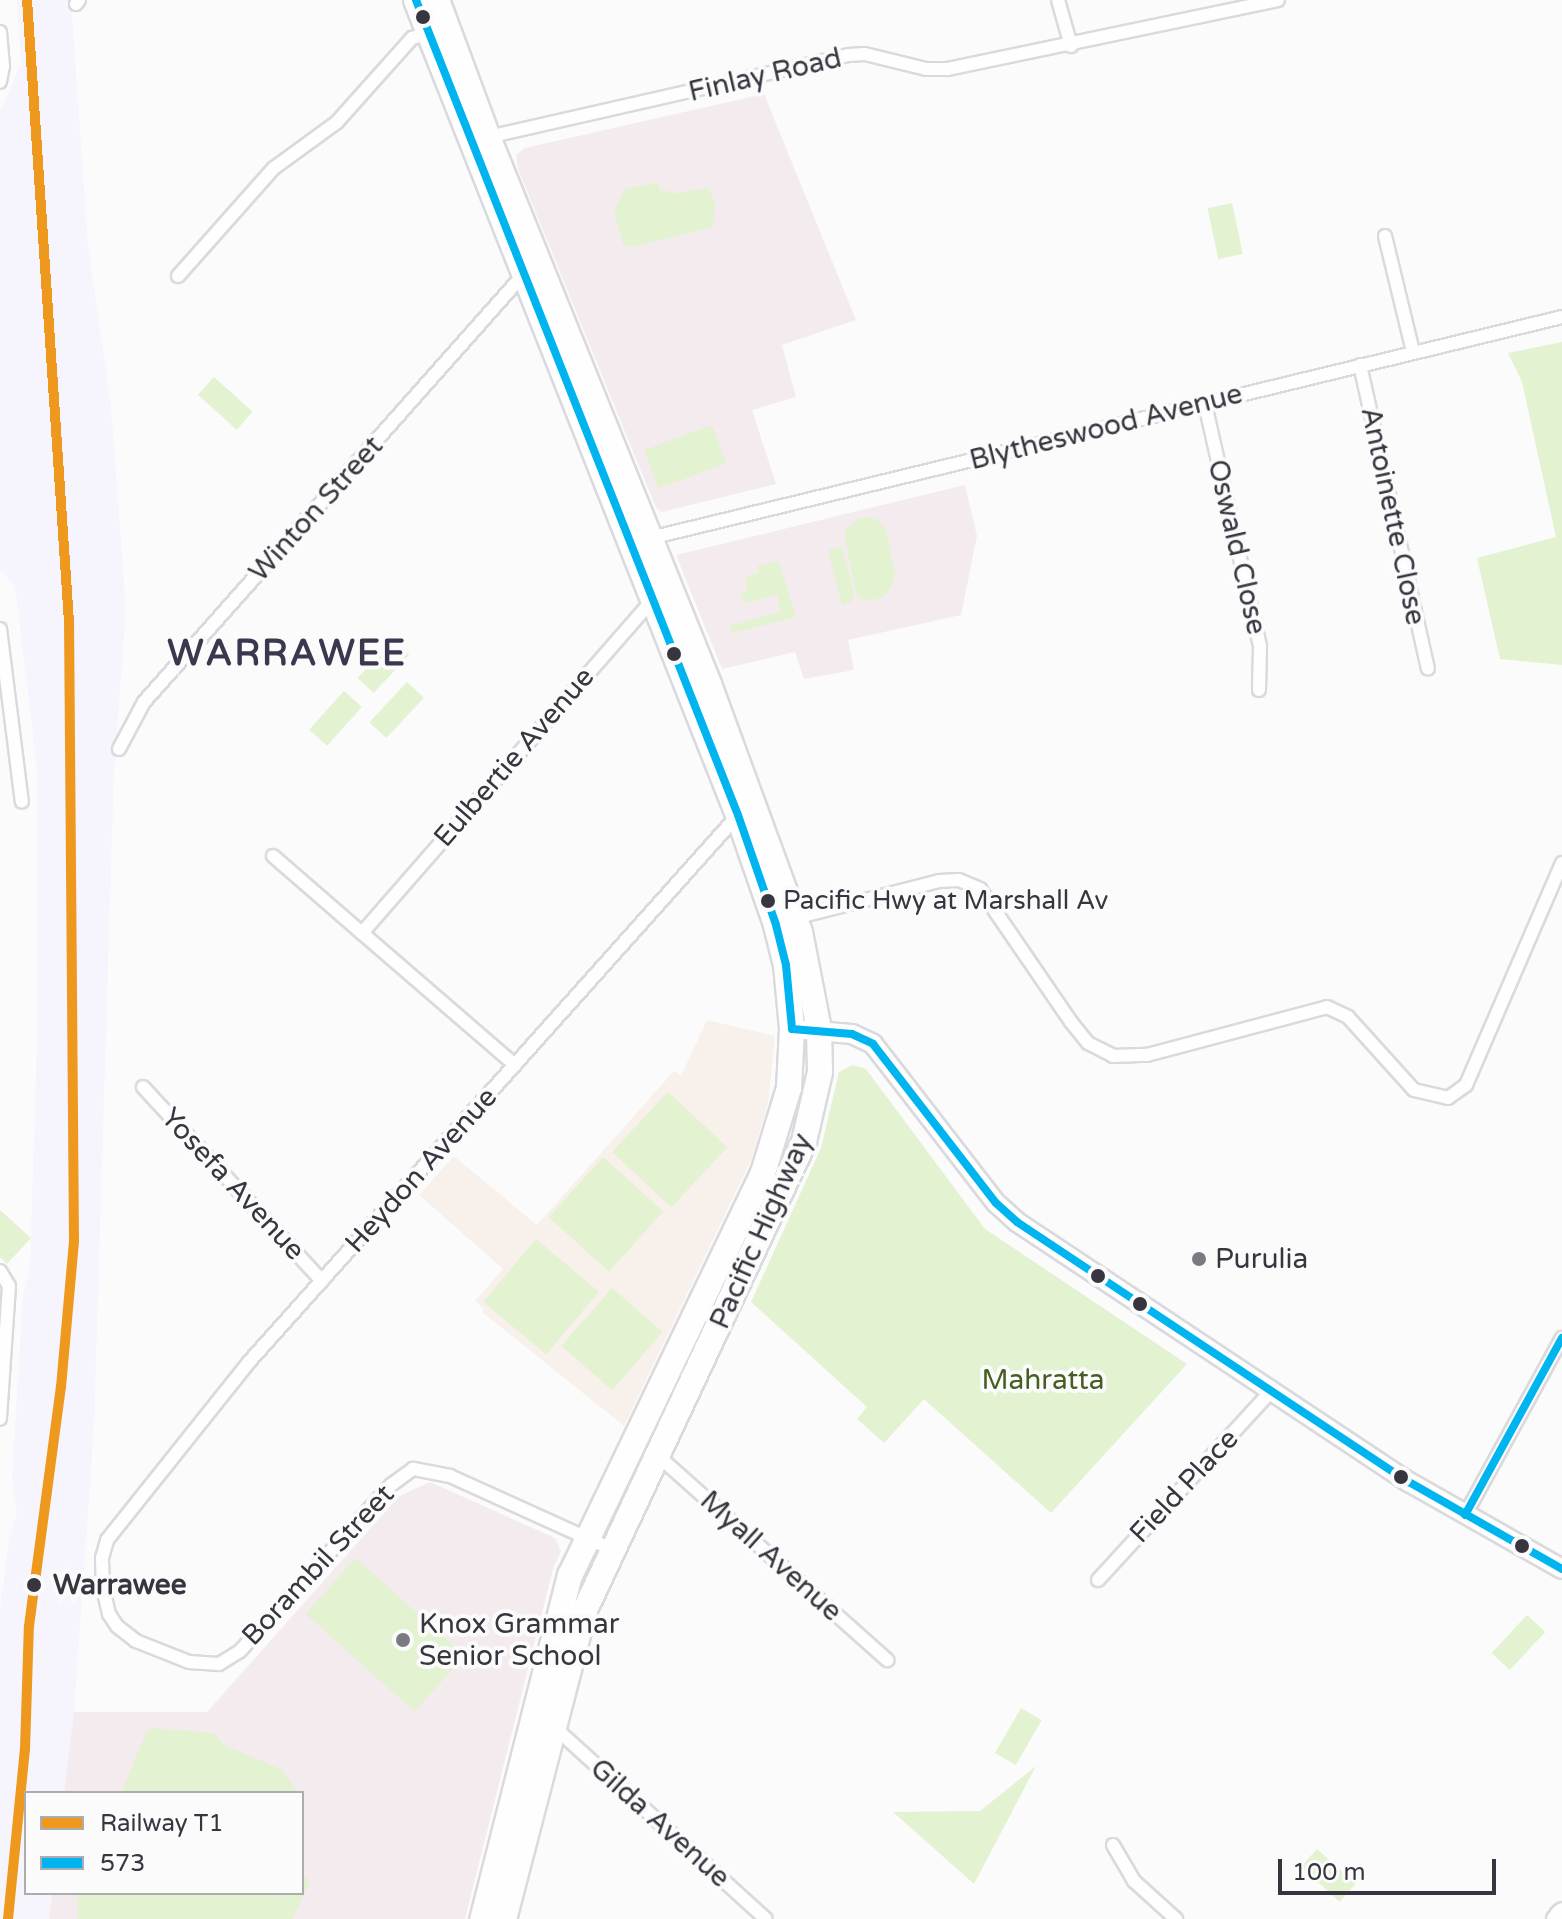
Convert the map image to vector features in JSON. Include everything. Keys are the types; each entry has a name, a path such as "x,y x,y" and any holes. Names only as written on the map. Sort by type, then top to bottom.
{"highway":[{"name":"Pacific Highway","path":"416,0 426,34 523,275 662,594 795,918 810,972 819,1030 820,1072 804,1142 776,1209 656,1454 584,1612 504,1919"},
{"name":"Pacific Highway","path":"437,0 488,137 650,538 662,594 776,925 786,965 792,1029 789,1088 763,1173 685,1343 570,1575 482,1919"}],"main road":[{"path":"792,1029 852,1034 877,1048 996,1203 1017,1222 1271,1391 1465,1515 1562,1569"},
{"path":"1556,1919 1562,1912"}],"street":[{"path":"1058,0 1071,46"},
{"name":"Finlay Road","path":"488,137 848,55 865,54 926,69 948,69 1071,46 1278,0"},
{"path":"0,32 3,66 0,82"},
{"path":"178,276 274,168 337,122 412,38 426,34"},
{"path":"1385,236 1413,352"},
{"name":"Winton Street","path":"119,749 144,702 523,275"},
{"name":"Blytheswood Avenue","path":"650,538 1562,317"},
{"name":"Antoinette Close","path":"1360,365 1428,668"},
{"name":"Oswald Close","path":"1205,404 1260,646 1259,690"},
{"name":"Eulbertie Avenue","path":"362,933 662,594"},
{"path":"0,629 22,802"},
{"name":"Heydon Avenue","path":"112,1533 249,1362 738,815"},
{"path":"273,856 515,1065"},
{"path":"795,918 939,881 959,880 980,889 1088,1043 1113,1056 1147,1055 1327,1007 1348,1017 1414,1090 1448,1098 1466,1085 1562,863"},
{"name":"Yosefa Avenue","path":"143,1087 322,1281"},
{"path":"0,1271 9,1286 0,1419"},
{"path":"1465,1515 1562,1338"},
{"name":"Field Place","path":"1098,1580 1271,1391"},
{"name":"Myall Avenue","path":"656,1454 887,1660"},
{"name":"Borambil Street","path":"112,1533 104,1548 103,1588 109,1614 117,1626 136,1641 189,1662 211,1666 240,1651 391,1485 413,1469 450,1476 611,1549"},
{"name":"Gilda Avenue","path":"553,1726 766,1919"},
{"path":"1113,1845 1134,1881 1176,1919"}],"shaded area":[{"path":"17,0 71,0 88,246 111,406 126,610 114,770 94,1428 74,1712 64,1791 24,1791 24,1895 52,1895 49,1919 0,1919 0,1608 9,1541 17,1514 12,1477 23,1294 30,1269 37,1038 37,769 15,586 0,570 0,111 21,65"},
{"path":"764,94 856,320 782,345 796,397 752,410 776,484 662,512 656,508 518,169 516,155 525,148"},
{"path":"965,485 977,536 961,615 848,640 854,670 804,679 795,652 722,669 676,555"},
{"path":"707,1020 775,1036 768,1104 751,1160 624,1426 482,1312 484,1309 475,1301 503,1269 419,1195 454,1156 537,1225 674,1071 681,1076"},
{"name":"Knox Grammar Senior School","path":"430,1482 555,1538 561,1551 553,1569 465,1919 49,1919 52,1895 304,1895 304,1791 64,1791 74,1712 207,1712 399,1496"}],"green space":[{"path":"658,182 660,191 668,190 670,194 708,188 715,202 713,227 633,247 623,245 614,211 625,189"},
{"path":"1232,203 1243,254 1218,259 1208,208"},
{"path":"1562,342 1562,665 1500,659 1477,558 1556,537 1522,382 1508,353"},
{"path":"214,377 253,412 237,430 198,395"},
{"path":"712,425 726,464 658,488 644,450"},
{"path":"858,519 877,519 886,530 895,574 891,588 882,598 867,601 857,597 845,539 846,529"},
{"path":"842,546 854,593 850,603 842,605 828,551"},
{"path":"779,561 796,617 732,633 730,626 781,611 777,595 744,603 741,592 748,590 745,576 758,573 757,566"},
{"path":"393,640 409,655 374,693 358,678"},
{"path":"407,682 424,698 386,738 369,722"},
{"path":"344,691 362,707 327,746 309,730"},
{"name":"Mahratta","path":"852,1065 866,1069 985,1229 1187,1364 1051,1513 924,1399 884,1443 857,1419 867,1407 751,1302 821,1148 839,1072"},
{"path":"668,1092 727,1147 671,1207 612,1152"},
{"path":"603,1157 663,1211 609,1271 549,1217"},
{"path":"0,1210 31,1238 7,1264 0,1257"},
{"path":"536,1239 599,1292 546,1355 483,1302"},
{"path":"612,1288 663,1332 612,1390 561,1346"},
{"path":"356,1558 464,1656 414,1711 306,1614"},
{"path":"1527,1615 1545,1632 1510,1670 1492,1653"},
{"path":"1021,1708 1042,1720 1016,1765 995,1753"},
{"path":"152,1728 214,1733 224,1745 281,1769 298,1791 122,1791 146,1733"},
{"path":"1036,1766 974,1884 893,1812 980,1811"},
{"path":"1317,1849 1356,1884 1340,1902 1301,1867"},
{"path":"304,1876 310,1881 304,1894"},
{"path":"78,1895 272,1895 272,1919 78,1919"},
{"path":"273,1895 304,1895 293,1919 263,1919"}],"rail line":[{"name":"T1","path":"8,1919 25,1750 29,1626 61,1387 74,1241 69,622 27,0"}],"transit line":[{"name":"573","path":"416,0 738,815 776,925 786,965 792,1029 852,1034 873,1044 996,1203 1017,1222 1409,1482 1562,1569"},
{"name":"573","path":"1465,1515 1562,1338"}],"place":[{"name":"Pacific Hwy at Marshall Av","path":"768,901"},
{"name":"Purulia","path":"1199,1259"},
{"name":"Warrawee","path":"34,1585"},
{"name":"Knox Grammar Senior School","path":"403,1640"}],"district":[{"name":"WARRAWEE","path":"287,654"}]}
